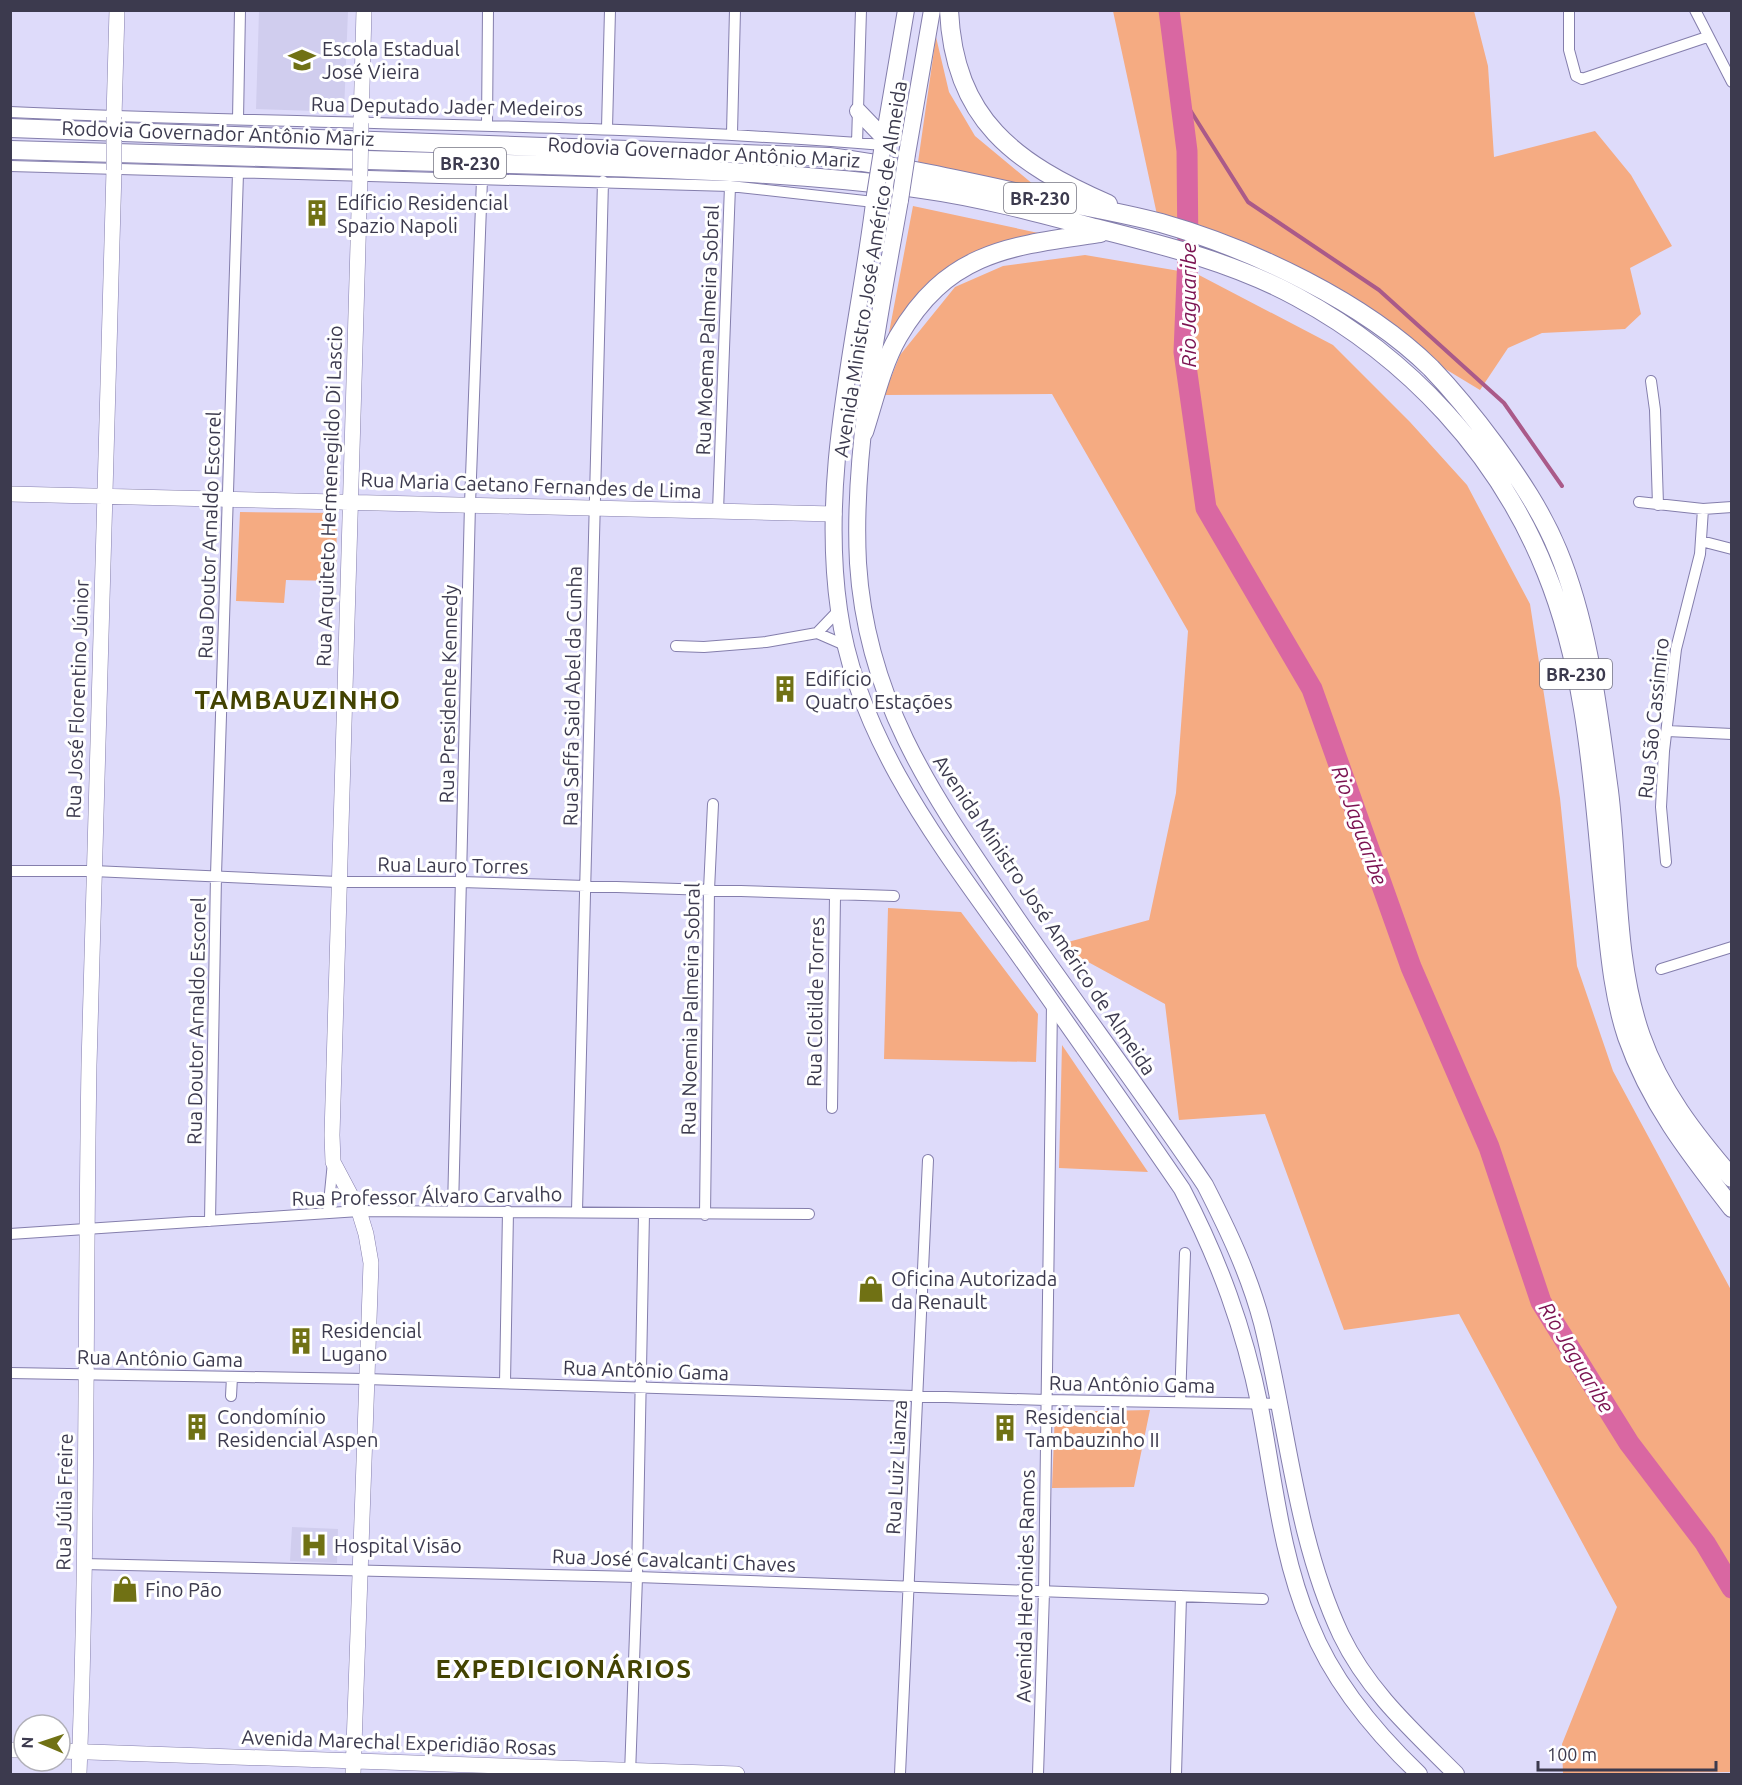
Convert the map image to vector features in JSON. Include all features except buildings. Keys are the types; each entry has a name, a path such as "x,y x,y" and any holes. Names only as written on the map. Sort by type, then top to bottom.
{"highway":[{"path":"949,10 953,53 962,80 969,97 998,136 1044,174 1139,218"},
{"name":"Rodovia Governador Antônio Mariz","path":"10,128 829,157 917,171 1164,224 1226,245 1297,276 1337,299 1366,318 1428,366 1475,418 1510,466 1546,525 1574,599 1598,710 1613,822 1625,960 1640,1033 1678,1111 1731,1178"},
{"name":"Rodovia Governador Antônio Mariz","path":"10,150 750,172 929,190 1109,231 1220,264 1257,277 1327,314 1402,370 1436,400 1467,436 1523,519 1547,574 1568,635 1586,720 1611,963 1624,1030 1651,1094 1665,1119 1731,1208"},
{"path":"864,432 897,338 923,300 944,279 961,268 1004,250 1109,231"}],"main road":[{"name":"Rua José Florentino Júnior","path":"87,1230 93,871 117,10"},
{"name":"Rua Arquiteto Hermenegildo Di Lascio","path":"353,1768 358,1570 371,1263 359,1211 333,1162 338,882 364,10"},
{"name":"Avenida Ministro José Américo de Almeida","path":"906,10 882,141 844,400 834,514 839,610 847,646 859,687 904,785 931,831 1182,1189 1226,1281 1244,1337 1294,1579 1310,1624 1329,1665 1377,1729 1419,1774"},
{"name":"Avenida Ministro José Américo de Almeida","path":"932,10 907,154 860,466 858,543 863,599 882,688 903,740 946,814 1205,1185 1229,1232 1252,1287 1280,1404 1314,1567 1342,1635 1377,1693 1456,1774"},
{"path":"858,111 882,141"},
{"name":"Rua Maria Caetano Fernandes de Lima","path":"10,494 834,514"},
{"name":"Rua Júlia Freire","path":"79,1774 88,1376 87,1230"},
{"path":"1377,1729 1389,1724 1392,1717 1390,1708"},
{"name":"Avenida Marechal Experidião Rosas","path":"72,1752 353,1768 737,1774"}],"street":[{"path":"238,119 240,10"},
{"path":"487,125 488,10"},
{"path":"607,128 610,10"},
{"path":"732,133 735,10"},
{"path":"857,143 861,10"},
{"path":"882,141 898,10"},
{"path":"1569,10 1569,50 1573,71 1576,76 1582,78 1707,37"},
{"path":"1695,10 1731,82"},
{"name":"Rua Deputado Jader Medeiros","path":"10,112 114,117 607,128 732,133 857,143 882,141"},
{"path":"10,166 603,181 730,186 874,199"},
{"name":"Rua Doutor Arnaldo Escorel","path":"210,1221 216,875 238,173"},
{"name":"Rua Presidente Kennedy","path":"453,1209 470,504 482,179"},
{"name":"Rua Saffa Said Abel da Cunha","path":"577,1211 603,181"},
{"name":"Rua Moema Palmeira Sobral","path":"718,511 730,186"},
{"path":"1651,381 1655,410 1658,505"},
{"path":"1639,502 1703,509 1731,507"},
{"name":"Rua São Cassimiro","path":"1666,862 1661,807 1667,731 1676,649 1701,541 1703,509"},
{"path":"1701,541 1731,549"},
{"path":"817,633 839,610"},
{"path":"676,646 704,647 766,642 817,633 847,646"},
{"path":"1667,731 1731,735"},
{"name":"Rua Noemia Palmeira Sobral","path":"705,1215 713,804"},
{"name":"Rua Lauro Torres","path":"10,871 93,871 338,882 461,882 835,896 894,896"},
{"name":"Rua Clotilde Torres","path":"832,1108 835,896"},
{"path":"1661,969 1731,947"},
{"name":"Avenida Heronides Ramos","path":"1038,1774 1044,1592 1052,1003"},
{"name":"Rua Luiz Lianza","path":"900,1774 928,1160"},
{"name":"Rua Arquiteto Hermenegildo Di Lascio","path":"328,1213 333,1162"},
{"name":"Rua Professor Álvaro Carvalho","path":"10,1234 359,1211 453,1209 705,1215 809,1214"},
{"path":"505,1383 508,1211"},
{"path":"630,1773 637,1577 644,1213"},
{"path":"1180,1402 1185,1253"},
{"name":"Rua Antônio Gama","path":"10,1373 366,1379 1046,1400 1280,1404"},
{"path":"231,1396 232,1377"},
{"name":"Rua José Cavalcanti Chaves","path":"83,1564 637,1577 1263,1599"},
{"path":"1176,1774 1181,1596"}],"shaded area":[{"name":"Escola Estadual José Vieira","path":"259,11 348,11 344,112 256,109"},
{"path":"1113,11 1474,11 1488,66 1494,157 1595,131 1631,175 1672,246 1630,268 1641,314 1625,329 1542,333 1508,348 1480,390 1442,367 1306,274 1159,224"},
{"path":"936,37 949,92 975,136 1040,190 917,169"},
{"path":"913,206 1043,234 982,251 953,264 941,273 917,300 885,354"},
{"path":"1085,255 1197,274 1333,345 1410,422 1467,485 1530,604 1560,798 1577,966 1613,1071 1731,1290 1731,1772 1563,1774 1562,1744 1617,1607 1459,1314 1344,1330 1265,1114 1179,1120 1165,1004 1057,945 1149,920 1176,793 1188,631 1052,394 884,395 900,355 955,287 1003,266"},
{"path":"240,512 337,513 336,581 286,580 284,603 236,601"},
{"path":"888,908 961,912 1038,1014 1036,1062 884,1059"},
{"path":"1062,1045 1148,1172 1059,1168"},
{"path":"1150,1410 1134,1487 1052,1488 1055,1412"},
{"name":"Hospital Visão","path":"292,1527 338,1529 337,1563 290,1561"}],"waterway":[{"name":"Rio Jaguaribe","path":"1169,10 1187,151 1188,255 1184,352 1206,508 1312,689 1411,967 1489,1147 1541,1302 1629,1443 1705,1543 1732,1588"},
{"path":"1180,94 1248,202 1379,290 1504,403 1562,486"}],"place":[{"name":"Escola Estadual José Vieira","path":"302,60"},
{"name":"Edíficio Residencial Spazio Napoli","path":"317,213"},
{"name":"Edifício Quatro Estações","path":"785,689"},
{"name":"Oficina Autorizada da Renault","path":"871,1289"},
{"name":"Residencial Lugano","path":"301,1341"},
{"name":"Condomínio Residencial Aspen","path":"197,1427"},
{"name":"Residencial Tambauzinho II","path":"1005,1428"},
{"name":"Hospital Visão","path":"314,1545"},
{"name":"Fino Pão","path":"125,1589"}],"district":[{"name":"TAMBAUZINHO","path":"298,699"},
{"name":"EXPEDICIONÁRIOS","path":"564,1668"}]}
